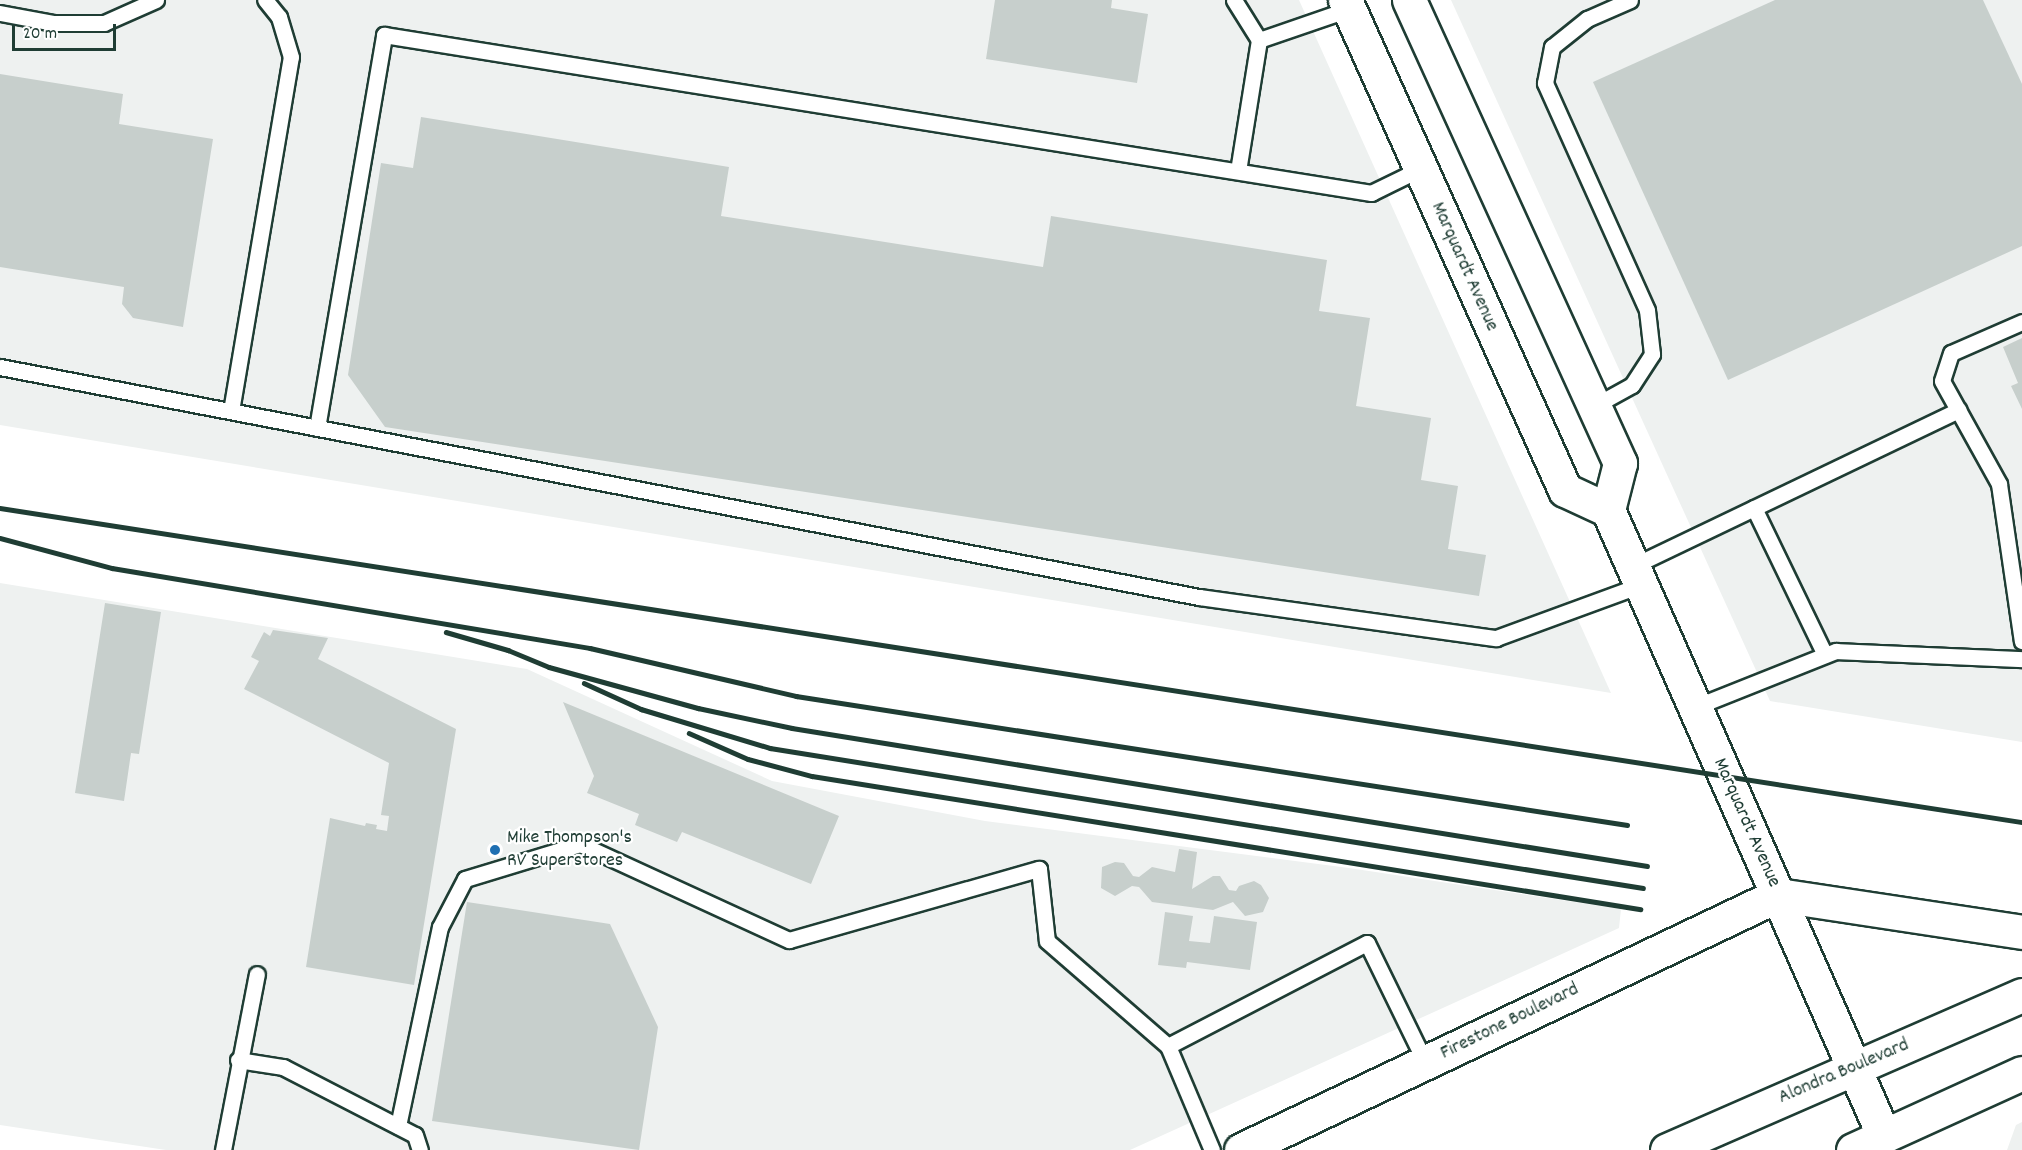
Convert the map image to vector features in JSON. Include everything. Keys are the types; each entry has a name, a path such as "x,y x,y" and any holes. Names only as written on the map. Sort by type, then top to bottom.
{"main road":[{"path":"1409,0 1620,463 1608,510"},
{"name":"Marquardt Avenue","path":"1347,4 1565,490 1608,510 1888,1143"},
{"path":"1778,895 2022,932"},
{"name":"Firestone Boulevard","path":"1241,1150 1778,895"},
{"name":"Alondra Boulevard","path":"1667,1150 2022,995"},
{"path":"1853,1150 1888,1143 2022,1073"}],"lane":[{"path":"0,13 54,23 104,23 135,4 156,0"},
{"path":"231,411 291,57 279,17 265,0"},
{"path":"1234,0 1259,40 1238,171"},
{"path":"1594,406 1632,385 1652,354 1647,310 1545,83 1552,47 1587,19 1630,0"},
{"path":"1259,40 1347,4"},
{"path":"317,428 384,35 1371,194 1420,170"},
{"path":"2022,322 1951,353 1942,381 1999,484 2022,641"},
{"path":"0,367 1199,597 1496,638 1637,576 1754,508 1958,410"},
{"path":"1754,508 1825,656"},
{"path":"1695,707 1836,651 2022,659"},
{"path":"398,1126 440,927 465,879 580,844 789,940 1039,869 1047,940 1168,1046 1212,1150"},
{"path":"1168,1046 1367,943 1426,1064"},
{"path":"223,1150 238,1060 257,974"},
{"path":"238,1060 283,1067 416,1135 420,1150"}],"shaded area":[{"path":"0,0 1299,0 1611,693 0,425"},
{"path":"1451,0 2022,0 2022,742 1770,701"},
{"name":"Mike Thompson's RV Superstores","path":"0,583 527,669 772,781 985,821 1349,868 1621,909 1619,928 1130,1150 166,1150 0,1125"},
{"path":"2022,1122 2022,1150 2007,1150 2016,1125"}],"building":[{"path":"995,0 1112,0 1111,8 1148,14 1137,83 986,59"},
{"path":"1775,0 1983,0 2022,84 2022,246 1728,380 1593,82"},
{"path":"0,74 123,94 119,124 213,139 183,327 133,318 122,304 124,287 0,267"},
{"path":"421,117 729,167 721,216 1043,267 1051,216 1327,260 1319,311 1370,318 1356,406 1431,418 1421,480 1458,486 1448,549 1486,555 1479,596 385,427 348,375 381,163 413,168"},
{"path":"2022,338 2022,409 2011,386 2018,383 2003,347"},
{"path":"105,603 161,612 139,754 131,753 124,801 75,793"},
{"path":"273,630 328,638 318,659 456,729 414,985 306,967 330,818 365,826 366,823 377,825 376,829 387,831 389,816 381,815 389,763 244,689 259,661 251,657 264,632 270,636"},
{"path":"563,702 839,816 811,884 682,832 677,842 635,825 639,814 587,793 594,776"},
{"path":"1179,849 1197,852 1192,889 1213,876 1220,876 1229,890 1236,891 1239,886 1254,881 1261,885 1269,898 1263,912 1245,916 1233,902 1213,910 1152,902 1139,887 1132,886 1115,896 1101,888 1102,867 1115,862 1124,863 1133,876 1139,877 1152,867 1175,872"},
{"path":"467,902 610,924 658,1027 639,1150 432,1121"},
{"path":"1165,912 1193,916 1189,941 1210,943 1214,916 1257,922 1250,970 1187,962 1186,968 1158,965"}],"railway":[{"path":"0,508 2022,822"},
{"path":"0,538 112,568 590,648 796,696 1627,825"},
{"path":"446,632 508,650 549,667 698,708 792,728 1647,866"},
{"path":"584,683 641,709 770,748 1643,888"},
{"path":"689,733 748,759 812,776 1640,909"}],"place":[{"name":"Mike Thompson's RV Superstores","path":"495,850"}]}
